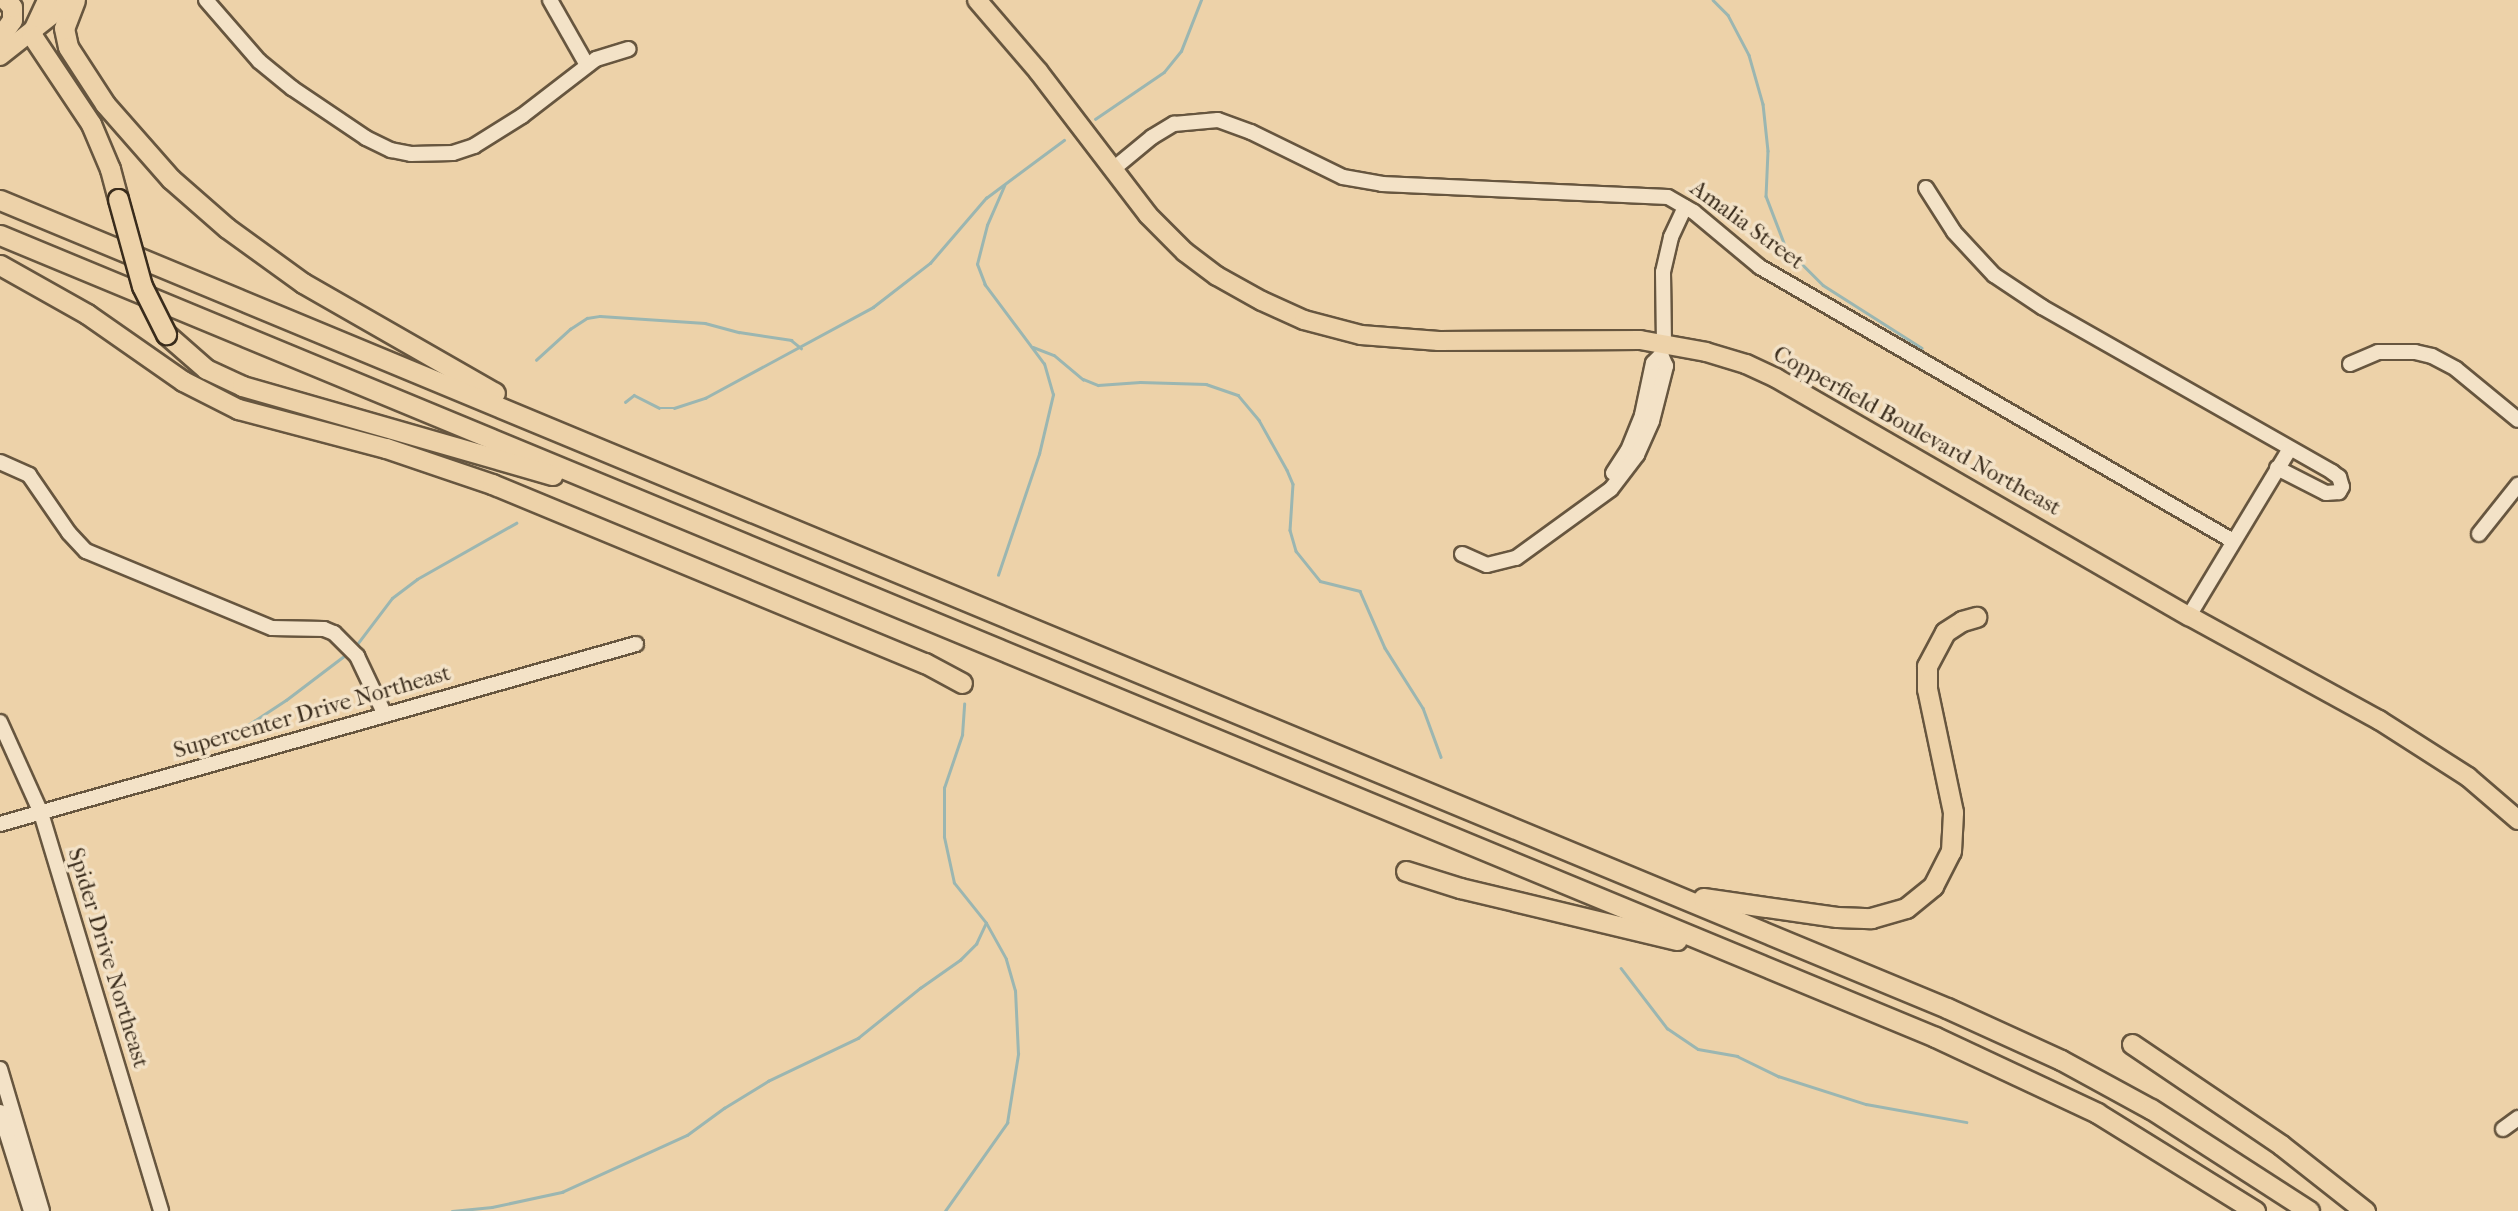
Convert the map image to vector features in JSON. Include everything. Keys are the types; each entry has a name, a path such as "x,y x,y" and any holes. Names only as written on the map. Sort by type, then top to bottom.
{"highway":[{"path":"47,0 31,34 91,124 110,169 142,286 166,334 206,369 242,386 631,497"},
{"path":"73,0 64,29 68,47 105,104 131,135 171,179 208,212 303,283 563,432"},
{"path":"0,37 10,27 10,6"},
{"path":"0,200 1947,1007 2061,1060 2151,1109 2309,1211"},
{"path":"0,235 1936,1037 2038,1084 2140,1138 2255,1211"},
{"path":"0,265 87,314 183,381 238,409 386,448 492,484 925,663 962,683"},
{"path":"1672,894 1837,917 1871,918 1906,908 1921,897 1944,869 1951,851 1953,831 1953,812 1927,690 1927,666 1945,632 1962,621 1976,617"},
{"path":"1406,872 1460,888 1735,954"},
{"path":"2132,1044 2281,1145 2364,1211"}],"main road":[{"path":"0,56 73,0"},
{"name":"Copperfield Boulevard Northeast","path":"977,0 1038,71 1148,215 1185,251 1217,276 1304,320 1362,335 1407,340 1598,339 1662,349 1706,352 1776,377 2189,616 2379,720 2468,777 2518,820"}],"street":[{"path":"206,0 259,61 292,88 366,138 391,150 411,154 453,153 474,146 522,116 587,65 628,49"},
{"path":"550,0 587,65"},
{"name":"Amalia Street","path":"1112,170 1152,137 1174,124 1218,120 1251,132 1343,177 1382,184 1668,197 1685,207 1760,267 2233,541"},
{"path":"1926,188 1954,232 1994,275 2042,307 2196,391 2288,450 2339,477 2342,488 2339,492 2326,494 2277,468"},
{"path":"1462,554 1487,565 1516,558 1611,489 1637,455 1652,421 1666,366 1662,349 1663,272 1671,237 1685,207"},
{"path":"2350,364 2378,352 2415,352 2432,356 2456,369 2518,420"},
{"path":"2189,616 2288,450"},
{"path":"0,462 29,475 69,533 86,551 272,628 324,629 343,639 357,656 384,715"},
{"path":"2479,534 2518,485"},
{"name":"Supercenter Drive Northeast","path":"0,824 636,644"},
{"name":"Spider Drive Northeast","path":"0,722 41,813 161,1211"},
{"path":"0,1069 42,1211"},
{"path":"0,1088 13,1127 22,1142"},
{"path":"0,1112 30,1211"},
{"path":"2503,1129 2518,1118"}],"waterway":[{"path":"1095,119 1164,72 1181,51 1201,0"},
{"path":"1713,0 1728,15 1749,55 1763,104 1768,151 1766,196 1786,248 1823,285 1922,348"},
{"path":"625,402 634,395 659,408 674,408 705,398 873,307 930,263 986,198 1064,140"},
{"path":"998,575 1039,454 1053,395 1044,364 985,285 977,264 987,225 1004,186"},
{"path":"536,360 570,329 587,318 600,316 705,323 739,332 791,340 801,348"},
{"path":"1033,347 1054,355 1083,379 1098,385 1140,382 1206,384 1238,395 1259,420 1293,484 1290,530 1296,551 1320,581 1360,591 1385,648 1423,708 1441,757"},
{"path":"355,647 392,598 417,579 516,523"},
{"path":"219,744 286,700 348,653"},
{"path":"945,1211 1007,1123 1018,1054 1015,991 1006,959 986,923 954,883 944,837 944,788 962,735 964,704"},
{"path":"452,1211 492,1207 562,1192 687,1135 768,1081 858,1038 960,960 976,944 986,923"},
{"path":"1621,968 1667,1028 1698,1049 1737,1056 1778,1076 1866,1104 1966,1122"}]}
